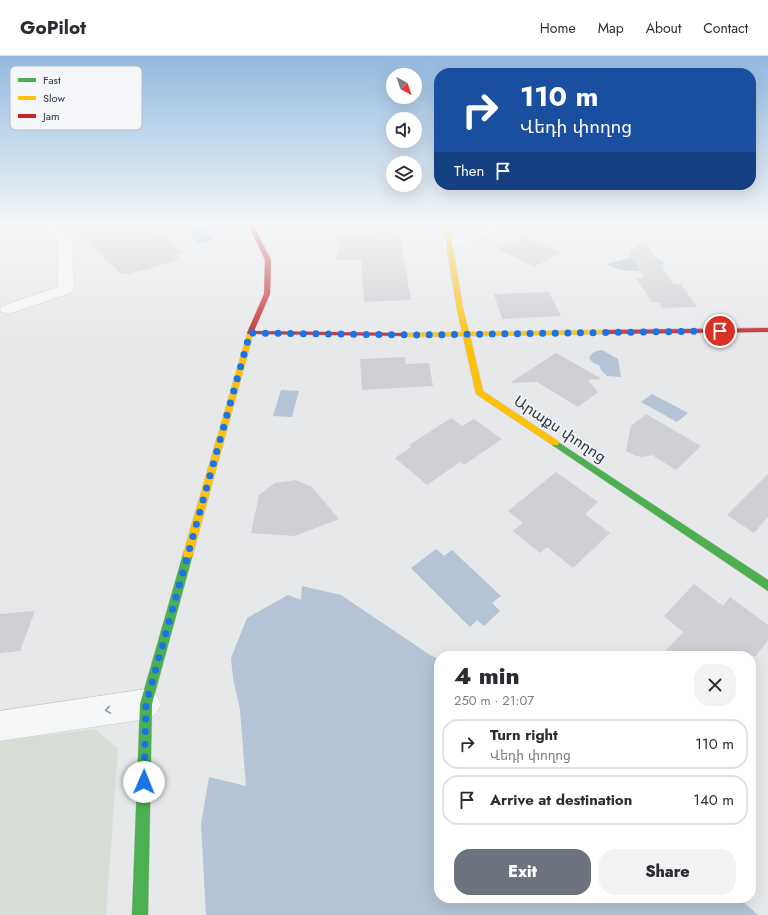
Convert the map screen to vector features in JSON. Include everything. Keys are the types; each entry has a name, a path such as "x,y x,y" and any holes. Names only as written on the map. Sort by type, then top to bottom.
{"street":[{"path":"8,309 66,290 65,264"},
{"path":"140,915 146,704 250,333 267,294 268,264"},
{"name":"Արաքս փողոց","path":"452,264 465,334 479,392 768,586"},
{"path":"250,333 419,335 768,330"},
{"path":"0,726 146,704"}],"shaded area":[{"path":"95,729 118,749 106,915 0,915 0,741"}],"water":[{"path":"663,264 656,268 643,271 621,270 607,265"},
{"path":"602,350 618,359 621,377 607,376 601,370 599,365 593,363 589,358 594,352"},
{"path":"281,390 299,391 292,417 273,416"},
{"path":"652,394 688,413 677,422 641,402"},
{"path":"436,549 444,556 452,550 501,596 492,603 500,611 484,626 477,620 470,627 411,568"},
{"path":"302,586 341,595 434,657 434,903 745,903 758,915 206,915 201,824 209,777 246,786 240,710 233,678 231,658 247,618 288,595 301,600"}],"building":[{"path":"111,264 165,264 127,275 125,273 121,274"},
{"path":"361,264 405,264 411,300 364,302"},
{"path":"528,264 539,264 534,267"},
{"path":"635,264 660,264 674,284 681,284 697,307 662,308 659,302 652,302 636,278 644,278"},
{"path":"549,292 561,316 502,319 494,294"},
{"path":"556,353 602,379 588,380 598,392 578,407 537,382 510,383"},
{"path":"405,357 406,364 429,363 433,386 362,390 360,359"},
{"path":"646,414 701,446 676,470 652,455 643,457 636,456 626,451 631,426"},
{"path":"451,418 462,426 474,419 502,439 464,465 460,462 427,485 395,458 411,447 409,445"},
{"path":"556,472 598,502 585,514 610,533 573,568 547,547 540,553 513,531 523,523 508,511"},
{"path":"768,474 768,517 754,533 727,515"},
{"path":"296,480 312,487 339,519 295,536 251,533 259,495 275,483"},
{"path":"694,584 723,606 730,597 768,625 768,640 756,656 756,651 666,651 683,632 664,616"},
{"path":"35,611 20,651 0,653 0,614"}],"traffic: fast":[{"path":"555,443 768,586"},
{"path":"140,915 146,704 188,554"}],"traffic: slow":[{"path":"453,264 460,309 479,392 555,443"},
{"path":"188,554 251,331"},
{"path":"404,335 607,332"}],"traffic: jam":[{"path":"251,331 267,294 268,264"},
{"path":"607,332 768,330"},
{"path":"250,333 404,335"}],"route":[{"path":"144,782 146,704 250,333 419,335 720,331"}]}
